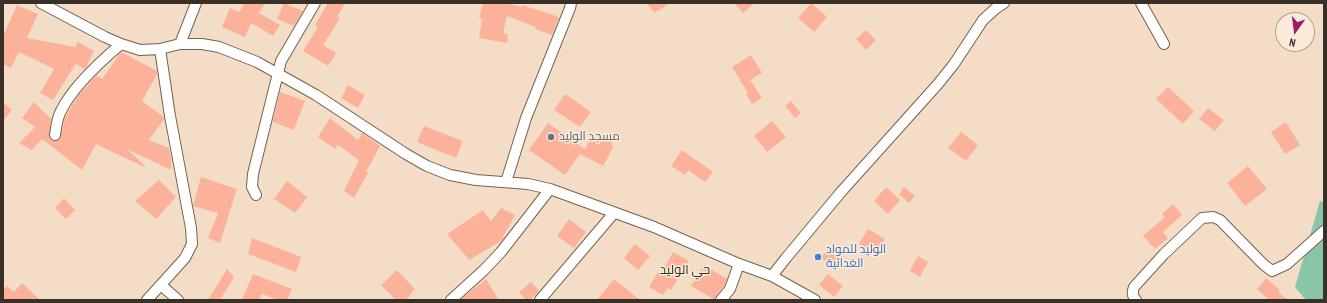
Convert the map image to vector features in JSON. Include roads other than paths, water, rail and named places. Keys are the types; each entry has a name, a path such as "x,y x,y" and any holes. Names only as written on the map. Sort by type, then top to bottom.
{"street":[{"path":"42,3 121,44 140,50 160,49 180,44 202,44 219,47 278,72 427,166 457,176 476,180 528,184 550,189 654,227 739,264 772,276 815,300"},
{"path":"180,44 196,3"},
{"path":"256,195 252,187 253,174 281,61 316,3"},
{"path":"506,182 526,118 571,3"},
{"path":"772,276 840,192 938,84 954,64 983,20 994,9 1004,3"},
{"path":"1141,3 1164,44"},
{"path":"54,135 64,104 92,72 121,44"},
{"path":"147,300 185,258 192,244 192,228 170,116 160,49"},
{"path":"451,300 484,270 550,189"},
{"path":"540,300 614,213"},
{"path":"1136,300 1132,292 1134,287 1164,254 1202,218 1213,217 1220,220 1263,264 1272,271 1277,270 1286,264 1324,231"},
{"path":"721,300 730,289 739,264"},
{"path":"160,285 178,300"}],"place":[{"name":"مسجد الوليد","path":"551,137"},
{"name":"الوليد للمواد الغدائية","path":"818,257"}],"district":[{"name":"حي الوليد","path":"685,270"}]}
